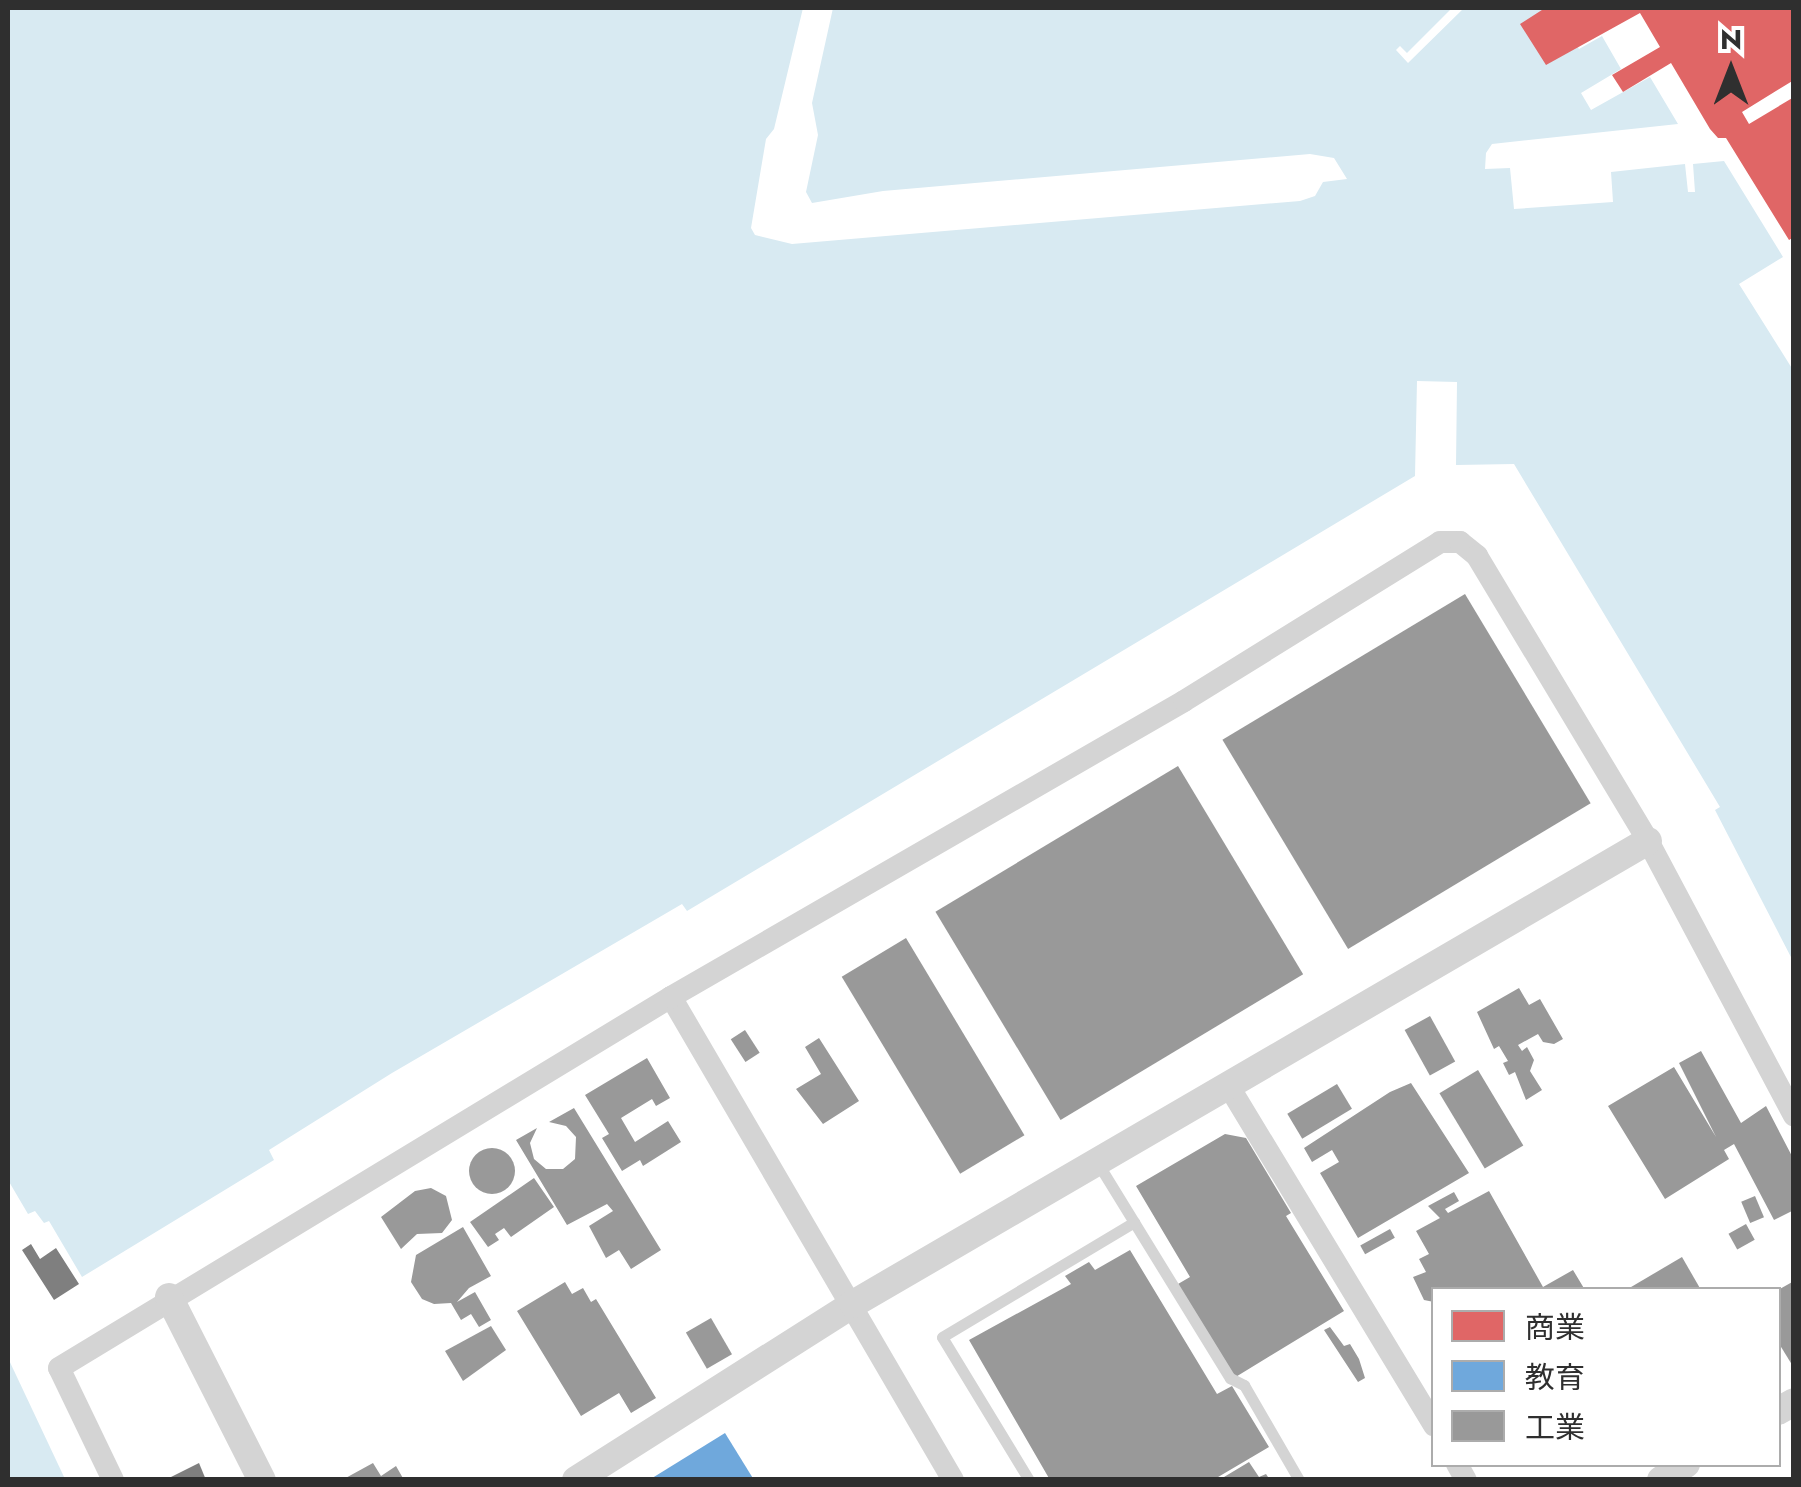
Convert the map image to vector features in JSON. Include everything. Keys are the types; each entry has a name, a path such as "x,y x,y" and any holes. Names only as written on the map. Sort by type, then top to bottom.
{"street":[{"path":"113,1480 58,1368 169,1297 671,997 1184,701 1440,542 1460,542 1477,556 1648,841 1794,1116"},
{"path":"576,1480 853,1304 1648,841"},
{"path":"671,997 953,1480"},
{"path":"1228,1085 1431,1420"},
{"path":"169,1297 262,1480"}],"lane":[{"path":"1097,1162 1230,1378 1244,1386 1299,1480"},
{"path":"1028,1480 942,1337 1134,1222"}],"shaded area":[{"path":"8,8 803,8 774,129 766,139 751,228 755,235 792,244 1300,201 1315,196 1323,182 1347,179 1334,158 1310,154 883,191 812,203 806,192 818,135 812,103 833,8 1452,8 1407,53 1400,46 1396,50 1408,63 1464,8 1554,8 1579,49 1602,36 1621,69 1581,93 1591,110 1650,77 1678,124 1492,144 1486,153 1485,169 1510,168 1514,209 1613,202 1611,172 1685,164 1688,192 1695,192 1693,164 1724,161 1783,257 1739,284 1793,370 1793,961 1715,810 1720,807 1514,464 1456,465 1457,382 1417,381 1415,476 687,911 682,904 392,1073 269,1150 274,1160 82,1277 49,1221 44,1223 35,1211 28,1214 8,1180"},
{"path":"8,1358 65,1479 8,1479"}],"building: 商業":[{"path":"1545,8 1794,8 1794,80 1742,112 1749,124 1794,97 1794,237 1789,240 1726,138 1718,138 1710,129 1671,63 1623,92 1612,75 1660,47 1640,13 1546,65 1520,24"}],"building: 教育":[{"path":"725,1433 754,1480 649,1480"}],"building: 工業":[{"path":"1465,594 1591,803 1348,949 1222,740"},
{"path":"1178,766 1303,974 1061,1120 935,912"},
{"path":"906,938 1024,1135 960,1174 842,977"},
{"path":"1519,988 1529,1005 1540,999 1563,1039 1554,1044 1543,1042 1538,1034 1518,1045 1522,1051 1527,1047 1534,1060 1530,1071 1542,1090 1526,1100 1515,1072 1509,1075 1503,1063 1508,1061 1499,1046 1494,1049 1477,1012"},
{"path":"1430,1016 1455,1061 1430,1076 1405,1030"},
{"path":"745,1030 760,1053 745,1062 731,1039"},
{"path":"819,1038 859,1101 823,1124 796,1089 821,1074 805,1047"},
{"path":"1701,1051 1741,1123 1766,1106 1794,1160 1794,1210 1774,1220 1734,1144 1724,1150 1729,1159 1665,1199 1608,1106 1674,1067 1716,1137 1679,1063"},
{"path":"647,1058 670,1098 656,1106 652,1099 621,1118 635,1142 668,1121 681,1142 643,1166 640,1160 622,1171 602,1138 609,1134 585,1095"},
{"path":"1478,1070 1523,1145 1485,1169 1439,1093"},
{"path":"1411,1083 1469,1173 1358,1238 1320,1173 1339,1162 1332,1150 1312,1162 1304,1148 1390,1092"},
{"path":"1337,1084 1352,1109 1302,1139 1287,1114"},
{"path":"574,1108 661,1250 631,1269 619,1250 606,1258 589,1226 613,1211 607,1204 567,1225 516,1140 537,1128 530,1143 534,1159 546,1169 563,1169 575,1159 576,1137 566,1126 549,1122"},
{"path":"1225,1134 1246,1138 1291,1213 1286,1216 1344,1311 1234,1378 1178,1284 1190,1277 1136,1186"},
{"path":"492,1148 509,1154 515,1171 509,1188 492,1194 475,1188 469,1171 475,1154"},
{"path":"534,1178 554,1207 511,1237 504,1228 495,1234 499,1240 488,1247 470,1222"},
{"path":"431,1188 446,1196 452,1220 442,1233 417,1234 401,1249 381,1217 415,1191"},
{"path":"1489,1191 1543,1287 1431,1287 1431,1301 1424,1300 1413,1277 1426,1272 1419,1259 1429,1254 1416,1231 1440,1218 1428,1206 1454,1192 1459,1201 1445,1209 1448,1213"},
{"path":"1755,1196 1764,1217 1750,1223 1741,1202"},
{"path":"1746,1224 1755,1240 1737,1249 1729,1234"},
{"path":"463,1227 491,1276 469,1288 457,1302 475,1292 491,1320 479,1327 471,1314 461,1320 451,1303 434,1304 422,1299 411,1282 416,1255"},
{"path":"1390,1229 1395,1238 1365,1254 1360,1245"},
{"path":"1130,1250 1217,1394 1232,1386 1269,1447 1213,1480 1050,1480 969,1340 1071,1284 1065,1276 1089,1262 1095,1270"},
{"path":"1682,1257 1699,1287 1631,1287"},
{"path":"1573,1270 1583,1287 1543,1287"},
{"path":"1794,1281 1794,1368 1781,1347 1781,1288"},
{"path":"565,1282 572,1294 583,1288 591,1302 596,1299 656,1398 631,1413 619,1393 581,1416 517,1311"},
{"path":"711,1318 732,1354 707,1369 686,1332"},
{"path":"491,1326 506,1350 463,1381 445,1351"},
{"path":"1330,1327 1344,1346 1350,1344 1365,1378 1358,1382 1324,1330"},
{"path":"1249,1462 1259,1477 1266,1474 1270,1480 1219,1480"},
{"path":"373,1463 381,1476 396,1466 404,1480 342,1480"}],"building: その他":[{"path":"31,1244 40,1259 56,1248 79,1284 54,1300 22,1250"},
{"path":"199,1463 206,1480 165,1480"}]}
